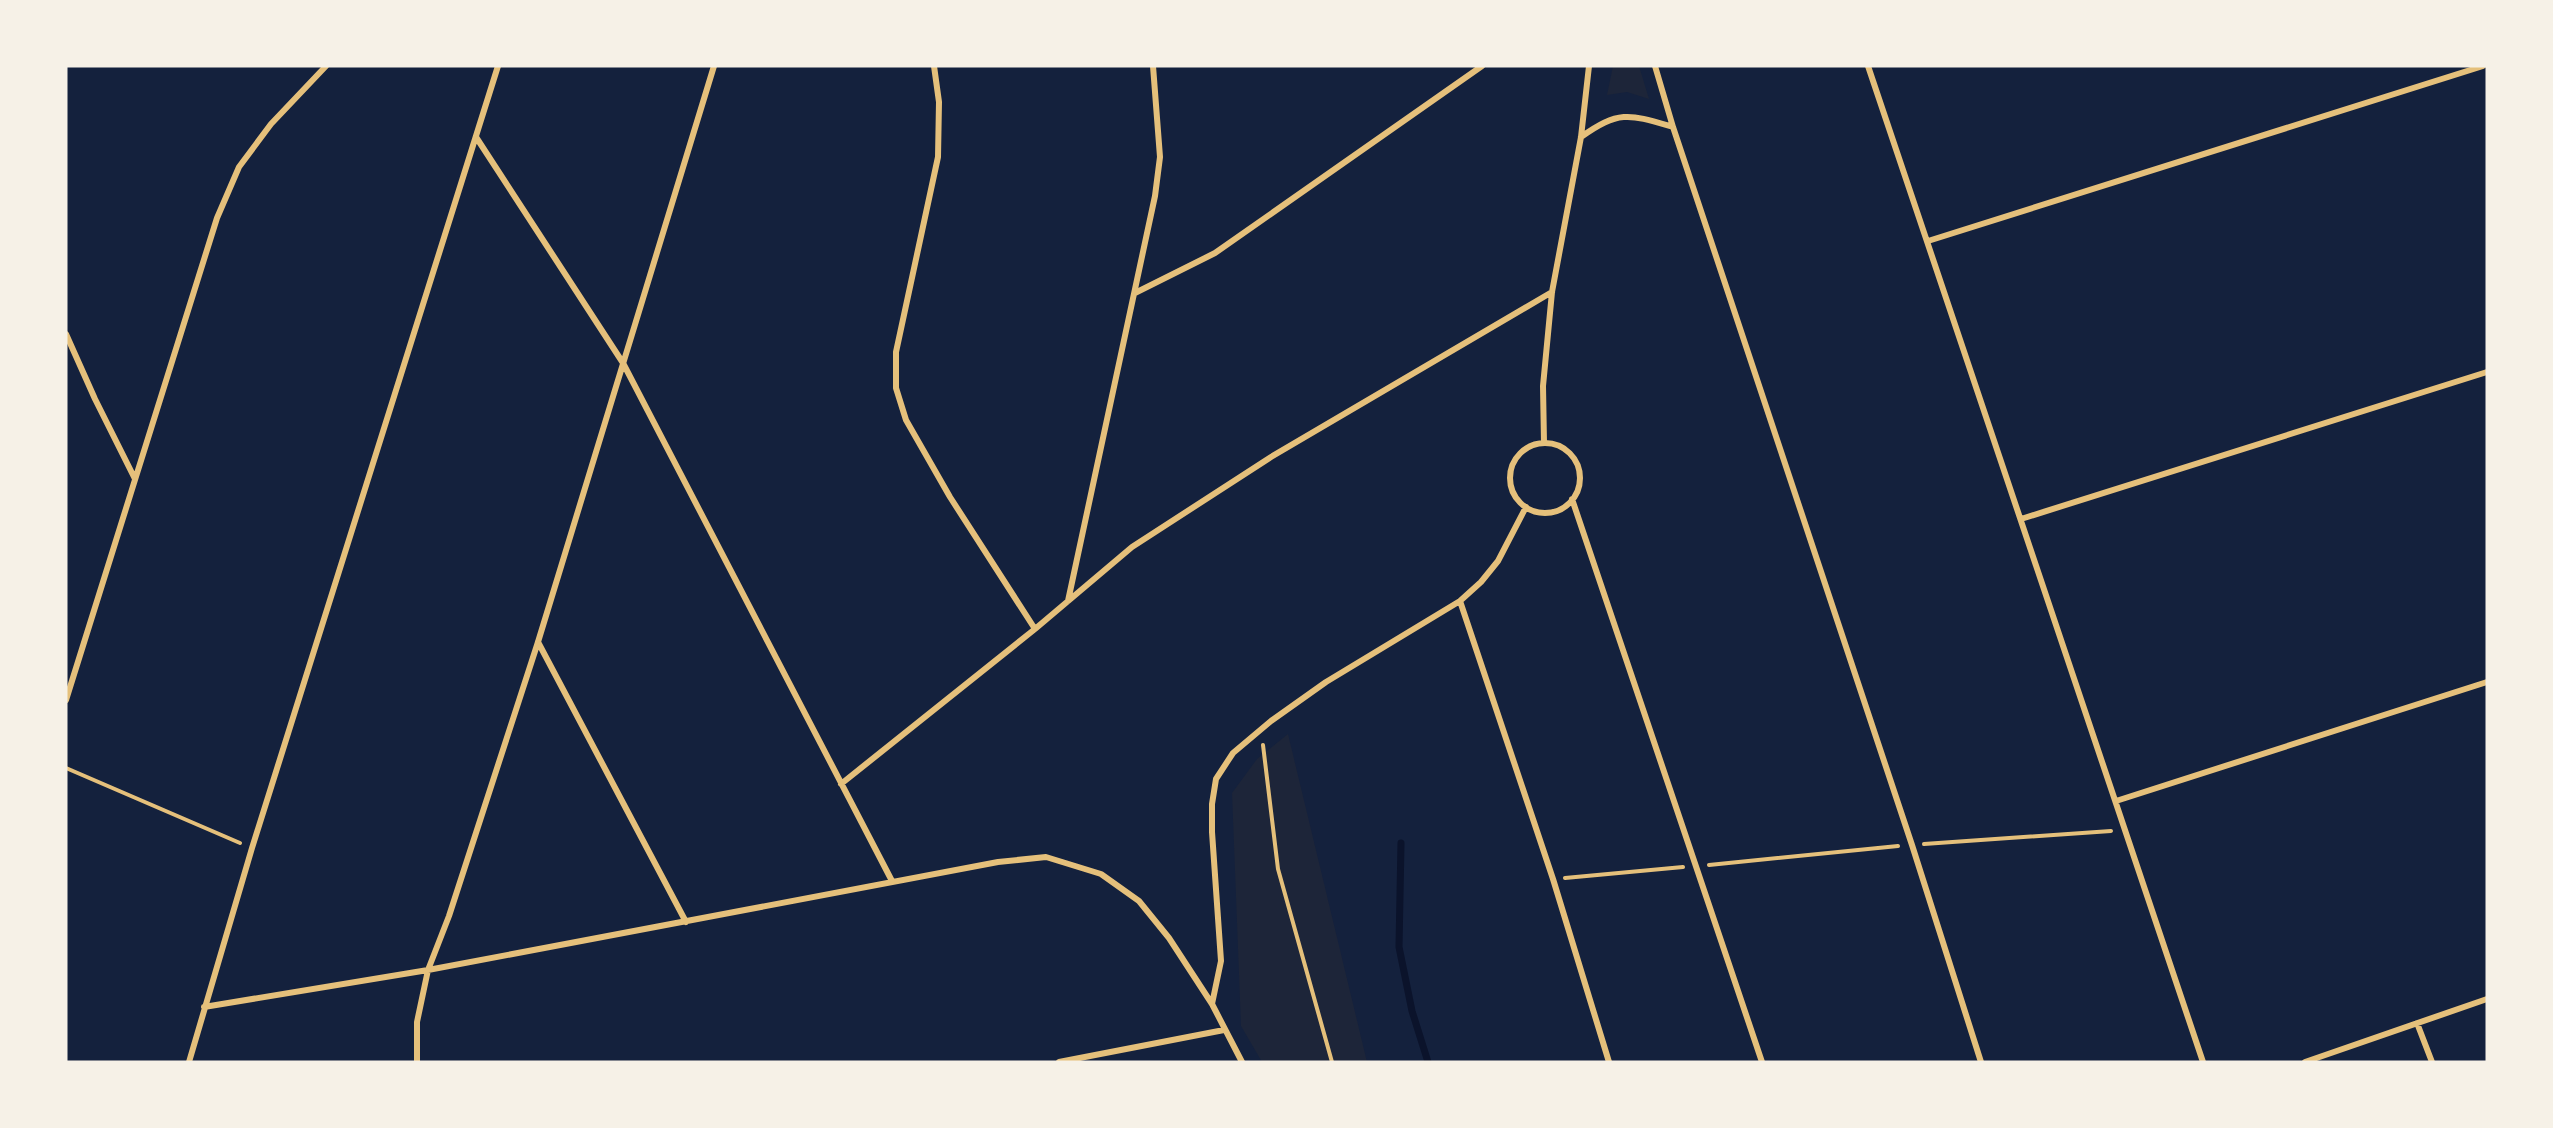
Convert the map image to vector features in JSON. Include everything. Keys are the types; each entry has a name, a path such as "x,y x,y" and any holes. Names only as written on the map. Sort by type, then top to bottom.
{"street":[{"path":"66,700 217,218 239,167 271,124 326,66"},
{"path":"189,1062 252,848 498,66"},
{"path":"417,1062 417,1022 428,970 449,916 538,642 714,66"},
{"path":"934,66 939,102 938,157 896,352 896,388 906,420 950,497 1035,629"},
{"path":"1068,602 1148,234 1160,157 1153,66"},
{"path":"1135,293 1215,253 1482,66"},
{"path":"1544,443 1543,386 1552,292 1581,137 1590,66"},
{"path":"1656,66 1672,127 1912,845 1981,1062"},
{"path":"1868,66 2203,1062"},
{"path":"1928,241 2483,66"},
{"path":"1581,137 1600,123 1614,117 1635,116 1672,127"},
{"path":"476,136 623,363 892,881"},
{"path":"841,784 1035,629 1132,548 1270,457 1552,292"},
{"path":"66,334 94,399 135,480"},
{"path":"2021,519 2487,372"},
{"path":"1555,444 1573,456 1580,478 1578,489 1572,499 1556,511 1546,513 1526,507 1513,490 1511,469 1523,450 1533,445 1555,444"},
{"path":"1572,499 1762,1062"},
{"path":"1212,1004 1221,961 1212,832 1212,804 1216,779 1233,753 1326,682 1460,601 1481,582 1498,561 1526,507"},
{"path":"1460,601 1553,879 1609,1062"},
{"path":"538,642 686,922"},
{"path":"2116,801 2487,681"},
{"path":"204,1007 428,970 998,862 1046,857 1101,874 1139,901 1169,938 1212,1004 1242,1062"},
{"path":"2305,1062 2487,999"},
{"path":"2417,1023 2432,1062"},
{"path":"1059,1062 1224,1030"}],"path":[{"path":"1262,729 1278,869 1332,1062"},
{"path":"66,768 252,848"},
{"path":"1553,879 1912,845 2124,831"}],"shaded area":[{"path":"1613,66 1639,66 1649,99 1627,92 1607,95"},
{"path":"1288,734 1367,1062 1262,1062 1241,1026 1232,793 1257,759"}],"waterway":[{"path":"1401,843 1399,947 1412,1011 1428,1062"}]}
